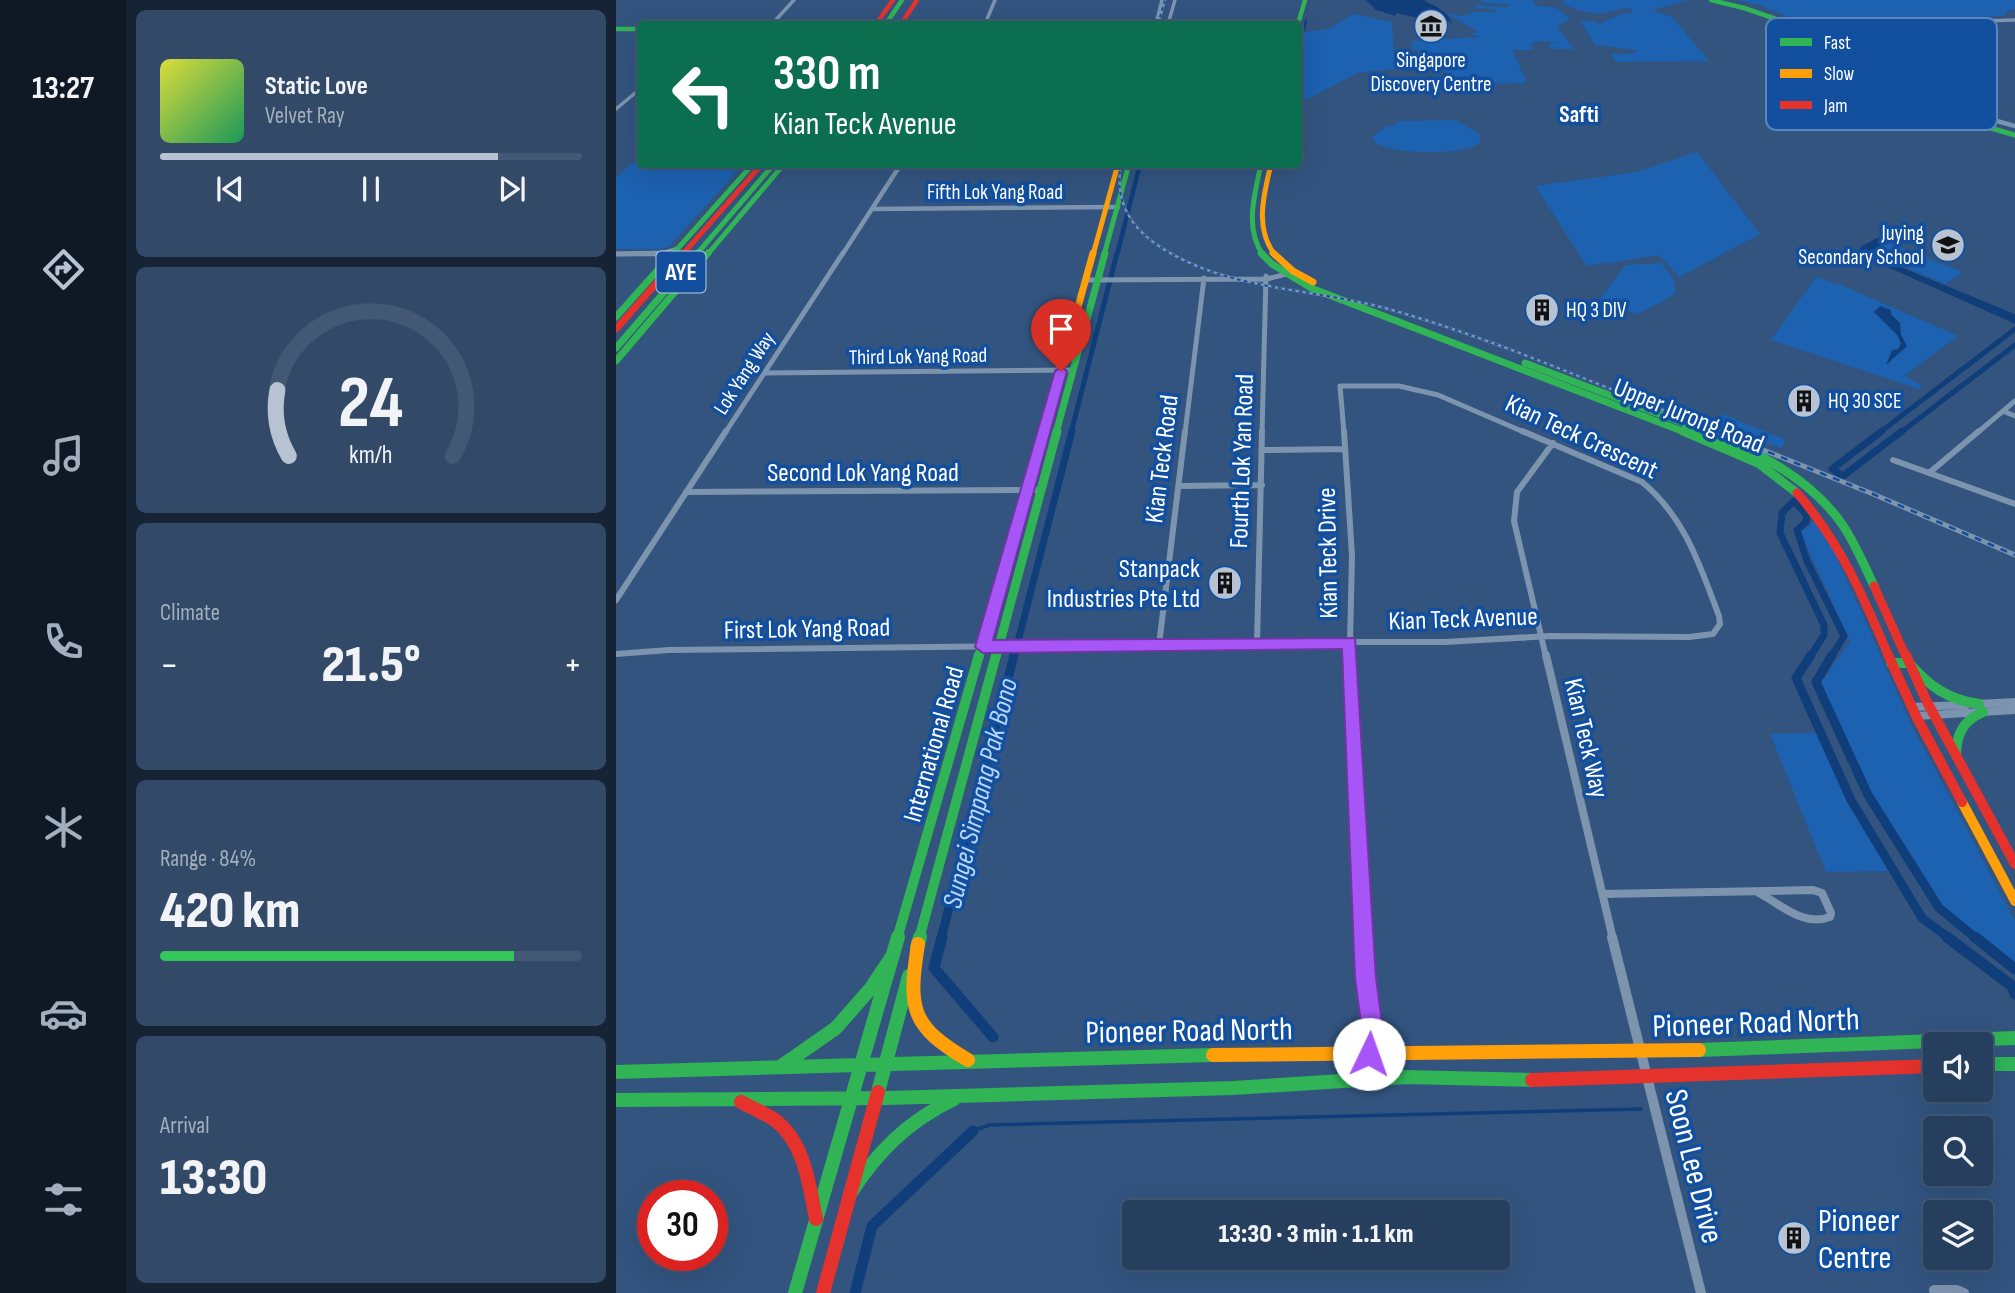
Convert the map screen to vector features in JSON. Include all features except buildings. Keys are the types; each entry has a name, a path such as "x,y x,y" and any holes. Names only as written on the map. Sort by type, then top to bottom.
{"main road":[{"path":"893,0 893,21"},
{"path":"894,21 902,0"},
{"path":"894,21 910,0"},
{"path":"895,21 917,0"},
{"path":"1294,21 1298,0"},
{"path":"1294,21 1305,0"},
{"path":"1711,0 1752,10 1770,18"},
{"path":"1727,0 1779,18"},
{"path":"616,27 637,27"},
{"path":"1997,124 2015,130"},
{"path":"1997,125 2015,130"},
{"path":"616,317 665,256 677,249 749,168"},
{"name":"AYE","path":"616,329 758,168"},
{"name":"AYE","path":"616,348 771,168"},
{"path":"616,361 780,168"},
{"name":"International Road","path":"794,1293 1027,490 1096,280 1113,207 1118,168"},
{"name":"International Road","path":"1113,207 1128,168"},
{"name":"Upper Jurong Road","path":"1260,168 1249,217 1250,229 1255,249 1286,273 1311,288 1721,446 1758,463 1790,486 1817,513 1839,547 1913,712 2015,901"},
{"name":"Upper Jurong Road","path":"1271,168 1260,217 1260,231 1269,251 1286,273 1726,439 1767,458 1801,481 1831,510 1854,544 1933,712 2015,864"},
{"name":"International Road","path":"823,1293 918,944 1003,647 1067,370"},
{"path":"1891,663 1909,663 1927,685 1942,696 1957,703 1981,708"},
{"path":"1956,757 1957,728 1981,708"},
{"path":"918,944 911,988 913,1012 924,1029 946,1049 972,1062"},
{"path":"780,1067 836,1028 871,988 893,955"},
{"name":"Pioneer Road North","path":"616,1072 1267,1054 1640,1052 2015,1038"},
{"path":"1993,1064 2015,1063"},
{"name":"Pioneer Road North","path":"616,1100 876,1098 1233,1088 1371,1079 1529,1080 1923,1066"},
{"path":"850,1194 870,1159 900,1128 934,1106 963,1095"},
{"path":"739,1101 779,1124 793,1141 803,1163 816,1219"}],"street":[{"path":"775,21 794,0"},
{"path":"988,21 995,0"},
{"path":"1157,21 1163,0"},
{"path":"1169,21 1175,0"},
{"path":"1997,21 2015,20"},
{"path":"616,109 637,92"},
{"path":"1997,123 2015,130"},
{"name":"Lok Yang Way","path":"616,600 898,168"},
{"name":"Fifth Lok Yang Road","path":"872,209 1113,207"},
{"path":"616,254 665,256"},
{"path":"1096,280 1265,278 1286,273"},
{"path":"1265,278 1286,273"},
{"name":"Kian Teck Road","path":"1159,645 1204,278"},
{"name":"Fourth Lok Yan Road","path":"1257,644 1265,278"},
{"name":"Third Lok Yang Road","path":"764,373 1067,370"},
{"name":"Kian Teck Crescent","path":"1340,386 1416,388 1642,482 1658,493 1674,510 1719,616 1718,631"},
{"name":"Kian Teck Drive","path":"1340,386 1352,578 1350,642 1365,978 1374,1038 1369,1054 1371,1079"},
{"path":"1929,473 2015,401"},
{"path":"2003,411 2015,416"},
{"name":"Kian Teck Way","path":"1553,443 1521,482 1513,514 1640,1052"},
{"path":"1263,450 1345,449"},
{"path":"1893,460 2015,504"},
{"path":"1179,486 1262,485"},
{"name":"Second Lok Yang Road","path":"686,492 1040,490"},
{"name":"Kian Teck Avenue","path":"1003,647 1445,642 1541,636 1698,637 1718,631"},
{"name":"First Lok Yang Road","path":"616,654 669,650 1003,647"},
{"path":"1913,712 1981,708 2015,702"},
{"path":"1981,708 2015,710"},
{"path":"1603,894 1818,891 1822,893 1831,913 1830,917 1824,921 1809,921 1759,893"},
{"name":"Soon Lee Drive","path":"1640,1052 1701,1293"},
{"path":"1936,1293 1934,1290 1957,1290 1964,1293"}],"shaded area":[{"path":"1366,0 1428,0 1423,1 1444,12 1452,24 1436,15 1418,17 1396,13 1396,16 1376,10"},
{"path":"1478,0 1533,0 1537,6 1555,7 1571,19 1556,26 1574,49 1551,49 1548,44 1559,42 1534,41 1531,44 1534,50 1512,50 1527,83 1501,84 1459,78 1437,65 1430,54 1413,49 1411,41 1480,37 1470,34 1479,32 1445,13 1462,16 1474,12 1497,12 1494,9 1476,8 1474,5 1509,7 1509,4"},
{"path":"1564,0 1689,0 1652,10 1672,17 1709,61 1616,62 1611,54 1632,54 1637,50 1595,45 1580,21 1595,21 1599,24 1624,13 1633,13 1631,8 1593,13 1561,3"},
{"path":"1737,0 2015,0 2015,9 2007,11 2004,16 1962,18 1791,18 1760,5"},
{"path":"1353,14 1392,22 1395,69 1357,73 1308,99 1302,97 1302,33 1328,29"},
{"path":"1456,120 1479,134 1481,141 1461,150 1428,152 1395,149 1373,141 1373,136 1387,126 1394,126 1398,121"},
{"path":"1697,152 1760,234 1679,277 1659,255 1587,266 1535,186 1637,172"},
{"path":"631,164 637,164 637,168 740,168 669,246 661,249 616,249 616,178"},
{"path":"1889,243 1963,272 1946,284 1872,254"},
{"path":"1661,263 1674,280 1676,292 1673,295 1639,314 1601,303 1600,299 1625,265"},
{"path":"1816,277 1841,285 1958,336 1904,376 1923,386 1919,389 1771,340"},
{"path":"1880,306 1891,310 1891,314 1900,323 1901,335 1907,346 1886,365 1892,350 1898,349 1901,343 1897,335 1874,312"},
{"path":"1722,414 1786,440 1781,448 1715,425"},
{"path":"1815,520 1830,542 1911,724 2015,921 2015,963 1942,907 1869,792 1820,684 1850,641 1800,532"},
{"path":"1818,733 1849,805 1889,871 1826,872 1770,734"}],"waterway":[{"path":"1304,30 1306,20"},
{"name":"Sungei Simpang Pak Bono","path":"1117,255 1139,168"},
{"path":"1862,253 1863,248 1882,238 1885,241 1868,250 1869,255"},
{"name":"Sungei Simpang Pak Bono","path":"1071,433 1117,253"},
{"path":"1862,253 1870,256"},
{"path":"1870,256 1884,263"},
{"path":"1870,256 1884,263"},
{"path":"1884,263 2015,317"},
{"path":"1884,263 2015,321"},
{"path":"1879,433 2015,329"},
{"path":"1900,433 2015,345"},
{"name":"Sungei Simpang Pak Bono","path":"1014,657 1072,431"},
{"path":"1882,431 1832,469 1843,476 1902,431"},
{"path":"1810,657 1824,635 1824,625 1780,533 1782,513 1794,501 1807,515 1806,522 1797,530 1807,561 1844,636 1831,657"},
{"name":"Sungei Simpang Pak Bono","path":"941,939 1014,655"},
{"path":"1811,655 1796,678 1851,800 1922,918 1950,939"},
{"path":"1832,655 1816,682 1868,795 1939,908 1977,939"},
{"name":"Sungei Simpang Pak Bono","path":"942,937 934,968 993,1037"},
{"path":"1947,937 2012,986 2015,994"},
{"path":"1975,937 2015,969"},
{"path":"973,1131 989,1125 1641,1109"},
{"name":"Sungei Simpang Pak Bono","path":"855,1293 872,1226 973,1131"}],"railway":[{"path":"1159,21 1165,0"},
{"path":"1121,168 1121,198 1129,217 1153,242 1180,258 1238,279 1362,303 1434,323 1517,352 1719,432"},
{"path":"1719,432 2015,555"}],"traffic: fast":[{"path":"888,21 902,0"},
{"path":"1299,21 1305,0"},
{"path":"1711,0 1773,18"},
{"path":"616,29 637,29"},
{"path":"1997,130 2015,135"},
{"path":"616,317 749,168"},
{"path":"616,348 771,168"},
{"path":"616,361 781,168"},
{"path":"917,948 1128,168"},
{"path":"1260,168 1253,209 1254,240 1260,253 1288,276 1311,288 1722,446 1758,463 1797,493"},
{"path":"1525,363 1706,431 1772,462 1792,475 1829,508 1854,545 1874,586"},
{"path":"795,1293 1026,494"},
{"path":"1891,663 1909,663 1924,680 1940,692 1957,700 1979,704"},
{"path":"1956,754 1961,728 1969,719 1983,712"},
{"path":"780,1067 836,1028 871,988 893,955"},
{"path":"878,1092 909,976"},
{"path":"1699,1050 2015,1038"},
{"path":"616,1072 1213,1055"},
{"path":"1993,1064 2015,1064"},
{"path":"616,1100 887,1098 1233,1088 1405,1077 1532,1080"},
{"path":"850,1194 871,1163 907,1126 954,1099"}],"traffic: slow":[{"path":"1026,494 1117,168"},
{"path":"1270,168 1263,204 1263,234 1278,259 1313,282"},
{"path":"1962,802 2015,901"},
{"path":"918,944 913,985 916,1014 933,1037 968,1060"},
{"path":"1213,1055 1699,1050"}],"traffic: jam":[{"path":"878,21 893,0"},
{"path":"903,21 917,0"},
{"path":"616,329 758,168"},
{"path":"1797,493 1834,540 1849,567 1898,679 1962,802"},
{"path":"1874,586 1927,702 2015,864"},
{"path":"1532,1080 1923,1066"},
{"path":"823,1293 878,1092"},
{"path":"741,1102 775,1120 788,1133 805,1168 816,1219"}],"place":[{"name":"Singapore Discovery Centre","path":"1431,26"},
{"name":"Juying Secondary School","path":"1948,245"},
{"name":"HQ 3 DIV","path":"1542,310"},
{"name":"HQ 30 SCE","path":"1804,401"},
{"name":"Stanpack Industries Pte Ltd","path":"1225,583"},
{"name":"Pioneer Centre","path":"1794,1238"}],"district":[{"name":"Safti","path":"1579,114"}],"route":[{"path":"1061,371 983,647 1350,642 1365,978 1374,1038 1369,1054"}]}
